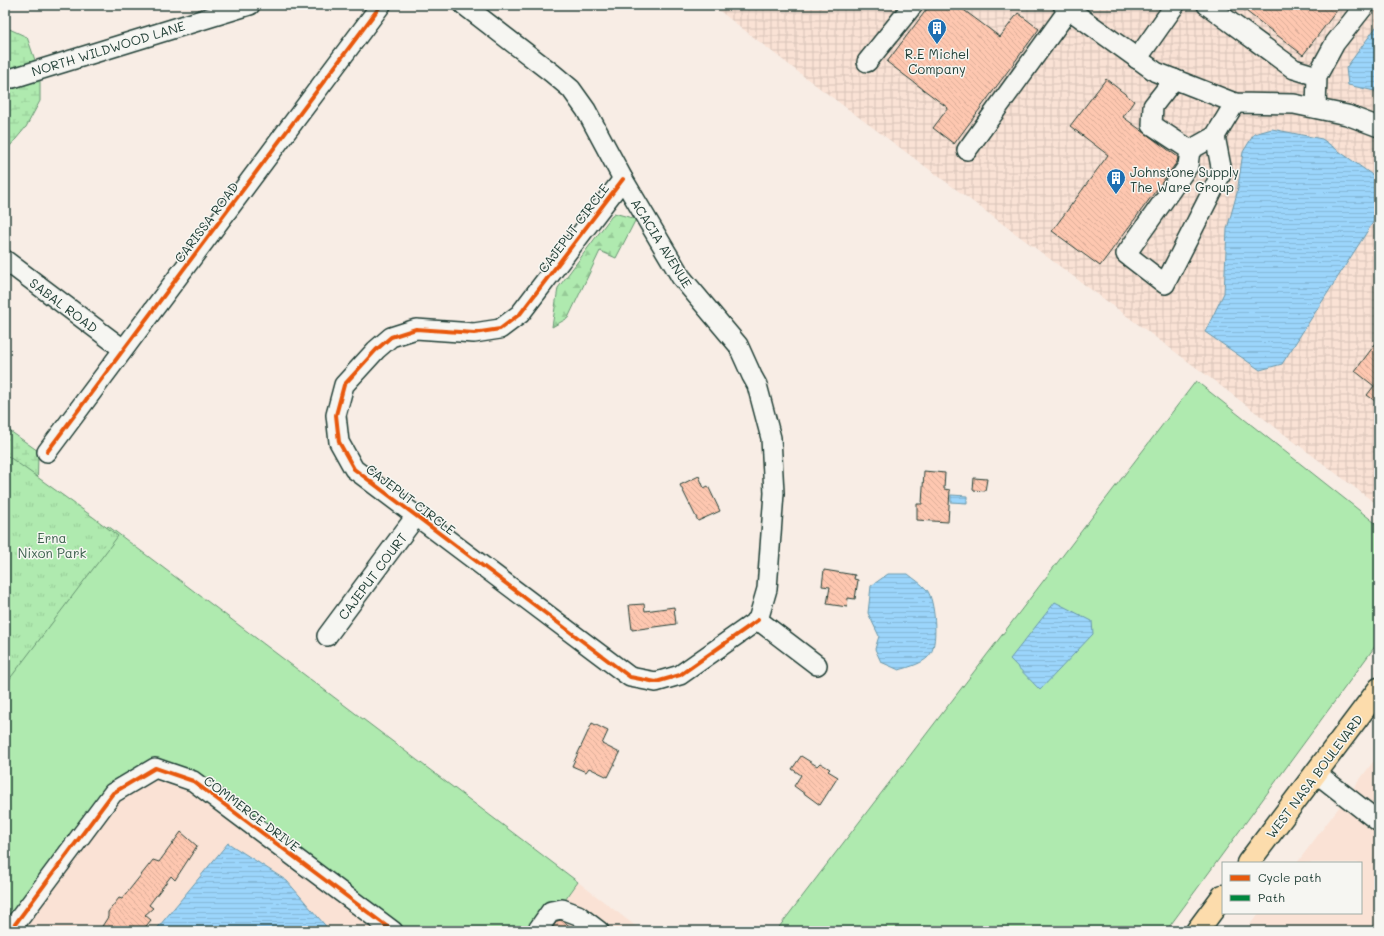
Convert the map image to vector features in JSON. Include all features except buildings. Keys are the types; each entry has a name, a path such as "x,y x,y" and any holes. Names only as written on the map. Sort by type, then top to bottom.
{"main road":[{"name":"WEST NASA BOULEVARD","path":"1249,862 1379,689"},
{"path":"1197,931 1222,897"}],"street":[{"name":"NORTH WILDWOOD LANE","path":"13,78 250,5"},
{"name":"CARISSA ROAD","path":"47,452 381,5"},
{"name":"ACACIA AVENUE","path":"464,5 571,89 586,110 622,179 680,277 738,345 756,385 771,438 774,493 767,589 758,620"},
{"path":"867,62 913,5"},
{"path":"1137,58 1175,5"},
{"path":"1207,5 1294,69 1316,76"},
{"path":"1316,108 1316,76 1335,43 1365,5"},
{"path":"967,150 1066,7 1156,72 1235,103 1294,104 1347,115 1379,127"},
{"path":"1174,79 1153,106 1152,126 1190,150"},
{"path":"1190,150 1215,136 1235,103"},
{"path":"1190,150 1188,166 1126,254 1165,284 1222,172 1215,136"},
{"name":"CAJEPUT CIRCLE","path":"622,179 520,314 500,329 474,333 416,329 391,337 376,350 344,385 336,415 339,442 354,469 630,677 656,682 680,675 758,620"},
{"name":"SABAL ROAD","path":"5,260 124,349"},
{"name":"CAJEPUT COURT","path":"327,636 416,516"},
{"path":"758,620 817,665"},
{"name":"COMMERCE DRIVE","path":"10,931 113,794 155,768 193,781 393,931"},
{"path":"1316,773 1379,822"},
{"path":"537,931 551,911 562,909 578,915 599,931"}],"shaded area":[{"path":"712,5 1379,5 1379,506 1209,377 806,78"},
{"path":"1379,754 1379,931 1245,931 1258,914 1362,914 1362,862 1298,862"},
{"path":"157,775 176,782 201,795 380,931 330,931 287,881 228,843 155,931 19,931 117,801"},
{"path":"578,882 642,931 543,931"}],"green space":[{"path":"5,27 27,37 36,63 5,73"},
{"path":"5,77 9,87 40,77 40,101 26,127 5,152"},
{"path":"614,213 636,219 616,258 600,251 568,318 552,327 558,288"},
{"path":"1196,381 1379,526 1379,641 1166,931 776,931"},
{"path":"5,419 10,431 38,451 38,453 37,502 5,523"},
{"name":"Erna Nixon Park","path":"5,454 118,536 5,685"},
{"path":"108,526 578,882 543,931 404,931 197,776 151,762 5,925 5,662"}],"water":[{"path":"1379,23 1379,92 1348,85 1346,68"},
{"path":"1272,129 1322,139 1378,179 1379,213 1282,364 1260,370 1205,332 1224,293 1227,229 1237,193 1243,152 1254,134"},
{"path":"951,495 967,496 967,503 951,502"},
{"path":"888,574 908,574 927,590 930,595 934,611 935,630 931,653 921,662 899,670 881,662 875,649 879,636 868,613 871,586"},
{"path":"1055,602 1092,621 1093,634 1040,690 1010,659"},
{"path":"228,843 287,881 330,931 155,931"}],"marked path":[{"path":"5,74 13,78"}],"cycle path":[{"path":"47,452 381,5"},
{"path":"623,179 520,314 500,329 474,333 416,329 391,337 376,350 344,385 336,415 339,442 354,469 630,677 656,682 680,675 758,620"},
{"path":"10,931 113,793 155,768 193,781 393,931"}],"place":[{"name":"R.E Michel Company","path":"937,45"},
{"name":"Johnstone Supply The Ware Group","path":"1116,195"}]}
